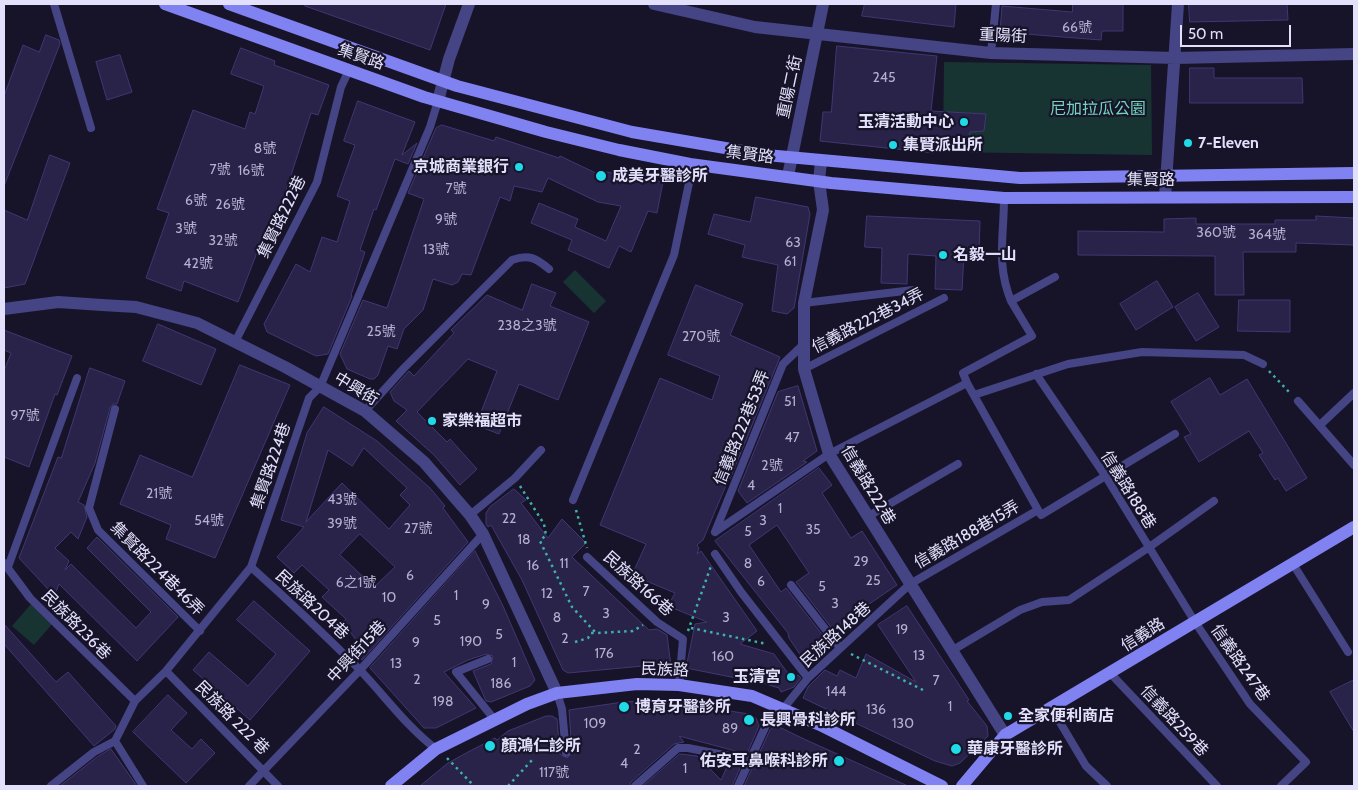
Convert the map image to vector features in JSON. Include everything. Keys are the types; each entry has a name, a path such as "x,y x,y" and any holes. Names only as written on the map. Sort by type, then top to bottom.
{"main road":[{"name":"集賢路","path":"165,4 438,101 555,134 619,150 690,164 819,181 1004,198 1354,197"},
{"name":"集賢路","path":"229,4 442,82 632,132 766,155 1020,178 1166,174 1354,173"},
{"name":"信義路","path":"962,786 1005,735 1111,674 1354,527"},
{"name":"民族路","path":"391,786 436,749 494,719 557,694 637,684 679,685 752,696 942,786"}],"street":[{"path":"438,101 442,82 468,4"},
{"name":"重陽街","path":"654,4 685,7 756,27 991,53 1176,58 1354,54"},
{"name":"重陽二街","path":"788,176 823,4"},
{"path":"1165,197 1176,58 1178,4"},
{"name":"信義路222巷","path":"821,161 819,181 823,210 804,303 804,369 829,454 1005,735"},
{"name":"中興街","path":"4,309 58,302 136,308 197,323 365,411 424,462 470,514 483,534 557,694"}],"lane":[{"path":"54,4 91,128"},
{"path":"991,53 996,4"},
{"name":"集賢路222巷","path":"234,342 316,182 341,87 349,70"},
{"name":"集賢路224巷","path":"116,740 135,701 166,671 251,566 309,398 320,387 430,127 438,101"},
{"path":"573,500 674,255 689,183 690,164"},
{"path":"829,454 967,383 963,373 1032,336 1003,281 1001,265 1004,198"},
{"path":"365,411 404,368 512,260 523,256 534,257 549,269"},
{"path":"1012,300 1054,278"},
{"path":"804,303 914,290"},
{"name":"信義路222巷34弄","path":"804,369 944,298"},
{"name":"信義路222巷53弄","path":"805,343 782,364 715,532 829,454"},
{"path":"974,395 1068,364 1142,352 1244,355 1263,364"},
{"name":"信義路188巷","path":"1036,374 1106,477 1195,622"},
{"path":"6,565 77,378"},
{"name":"信義路188巷15弄","path":"967,383 1041,515 1106,477"},
{"path":"1320,425 1354,393"},
{"path":"1298,401 1354,465"},
{"name":"集賢路224巷46弄","path":"115,409 89,508 98,530 200,631"},
{"path":"1106,477 1175,434"},
{"path":"470,514 515,478 541,450"},
{"path":"867,517 958,464"},
{"path":"953,650 1020,610 1042,602 1069,600 1148,548 1214,501"},
{"name":"信義路188巷15弄","path":"910,584 1038,510"},
{"name":"中興街15巷","path":"249,786 360,670 483,534"},
{"path":"715,554 741,592 808,678"},
{"name":"民族路166巷","path":"587,557 657,622 683,639"},
{"path":"1293,564 1348,652"},
{"name":"民族路236巷","path":"6,565 30,598 135,701"},
{"name":"民族路204巷","path":"251,566 360,670 422,739 436,749"},
{"name":"民族路148巷","path":"738,786 768,719 796,696 808,678 910,584"},
{"path":"791,585 840,648"},
{"name":"信義路247巷","path":"1195,622 1250,704 1306,762 1281,786"},
{"path":"679,685 683,639"},
{"path":"488,659 456,672 494,719"},
{"name":"民族路 222 巷","path":"166,671 278,786"},
{"name":"信義路259巷","path":"1111,674 1217,786"},
{"path":"557,694 562,709 566,753"},
{"path":"1052,709 1086,766 1107,786"},
{"path":"52,786 94,752 116,740 144,786"},
{"path":"635,786 670,752 678,748 688,748 750,760"}],"path":[{"path":"1263,364 1298,401"},
{"path":"515,478 544,524 546,535 540,541 572,607 596,633"},
{"path":"573,500 587,543 587,557"},
{"path":"683,639 691,628 695,605 715,554"},
{"path":"575,642 596,633 633,631 640,626 657,622"},
{"path":"691,628 786,648"},
{"path":"840,648 926,691"},
{"path":"436,749 474,786"},
{"path":"508,786 533,760"}],"green space":[{"name":"尼加拉瓜公園","path":"944,62 1151,65 1152,155 943,152"},
{"path":"575,270 606,301 594,313 563,282"},
{"path":"31,604 53,623 34,645 12,626"}],"building":[{"path":"305,4 446,4 430,50 305,6"},
{"path":"865,4 956,4 954,27 862,16"},
{"path":"1073,4 1123,4 1123,31 1102,31 1101,40 1000,32 1002,6 1072,12"},
{"path":"1189,4 1287,4 1288,20 1190,22"},
{"path":"46,35 59,40 60,44 4,186 4,96 23,45 39,52"},
{"path":"837,46 937,56 931,111 986,114 984,131 970,132 966,148 935,148 934,153 820,141 823,112 831,112"},
{"path":"241,48 275,61 274,65 329,85 318,115 311,113 269,244 261,242 238,302 184,281 181,291 146,278 169,213 157,209 193,110 245,129 250,112 255,114 264,86 231,74"},
{"path":"120,55 132,92 107,100 96,62"},
{"path":"1190,68 1214,68 1214,78 1302,78 1303,103 1190,103"},
{"path":"358,101 415,122 402,155 417,143 408,164 395,159 376,210 374,209 360,250 365,252 352,296 328,354 316,356 267,332 264,324 296,264 310,272 322,237 337,242 350,201 337,196 355,145 344,141"},
{"path":"442,125 494,141 496,137 559,158 560,156 600,175 601,171 663,182 657,213 648,211 631,252 619,246 609,268 568,250 572,240 531,223 539,203 578,219 575,227 606,241 621,206 598,202 548,178 542,192 514,186 510,201 500,197 471,275 462,274 458,282 452,285 433,279 423,310 404,329 397,349 388,346 378,375 374,379 370,379 347,369 340,354 363,300 387,308 424,199 408,193 436,128"},
{"path":"50,155 70,163 25,284 4,288 4,210 27,220"},
{"path":"756,197 808,207 810,214 794,308 787,314 772,311 778,265 742,257 745,245 708,234 714,214 750,222"},
{"path":"867,216 980,221 979,254 964,254 962,290 935,289 936,256 908,254 907,284 881,283 882,248 865,247"},
{"path":"1316,216 1354,218 1354,245 1296,243 1296,252 1243,252 1244,295 1215,295 1215,256 1078,255 1078,231 1164,232 1164,219 1196,218 1196,224 1275,224 1275,220 1316,220"},
{"path":"1157,281 1173,307 1136,330 1120,304"},
{"path":"532,284 556,293 550,306 589,322 558,400 519,384 499,434 476,425 497,371 468,359 417,412 447,442 450,439 477,469 460,485 434,455 396,421 407,410 394,401 390,392 409,371 414,376 454,333 451,330 487,295 522,310"},
{"path":"696,285 743,304 730,335 780,357 730,479 703,540 697,545 699,548 697,554 701,551 757,631 740,644 774,654 792,679 798,675 801,678 794,687 781,692 779,688 766,684 686,668 695,624 707,622 668,606 675,593 632,575 646,544 600,525 660,378 712,400 720,376 668,355"},
{"path":"1198,293 1219,327 1196,341 1175,307"},
{"path":"1239,300 1290,300 1290,332 1238,331"},
{"path":"158,324 216,349 201,385 143,361"},
{"path":"4,330 72,356 57,395 55,394 29,467 4,457 4,371 11,353 4,350"},
{"path":"240,365 290,385 215,558 166,539 171,525 120,504 140,455 192,477"},
{"path":"90,368 125,381 117,404 113,404 110,408 95,463 78,502 84,505 87,517 78,539 71,532 55,548 69,561 65,570 71,564 136,628 151,612 87,548 97,537 178,617 137,661 59,584 56,592 47,588 19,558 58,457 61,458"},
{"path":"1210,378 1220,395 1247,379 1307,478 1286,491 1278,478 1275,480 1259,455 1263,453 1249,431 1199,462 1184,437 1191,434 1171,402"},
{"path":"798,386 817,451 803,461 807,462 747,503 738,491 778,392"},
{"path":"324,407 377,441 430,488 445,506 443,508 468,542 362,660 353,651 357,647 353,643 356,640 343,622 346,619 322,597 329,590 302,565 294,573 277,557 304,527 281,520 307,433","holes":["364,448 407,488 400,495 410,505 389,529 342,483 306,522 328,450 352,466","360,534 395,567 374,587 340,555"]},
{"path":"819,468 832,485 822,493 851,538 862,531 897,585 859,611 862,614 837,635 796,582 809,573 777,525 749,545 781,592 786,588 828,642 823,646 824,653 807,665 789,638 788,633 715,541"},
{"path":"514,489 526,500 521,503 548,538 562,519 586,543 572,557 649,630 657,629 667,635 671,666 643,666 568,673 563,670 522,580 491,525 488,527 486,524 486,513 490,507"},
{"path":"475,551 503,606 535,680 530,686 491,702 486,701 473,671 491,664 493,656 486,654 468,660 444,672 476,708 436,728 424,728 370,668"},
{"path":"254,601 310,651 250,720 193,670 209,652 248,686 276,654 237,620"},
{"path":"907,606 969,700 967,701 987,726 988,736 960,763 952,766 935,761 803,698 808,687 825,670 837,676 840,670 856,678 866,654 916,682 878,625"},
{"path":"4,624 56,682 68,672 116,726 115,729 94,746 4,644"},
{"path":"1354,680 1354,732 1330,692"},
{"path":"168,695 187,713 171,730 192,749 201,739 215,753 186,783 133,732"},
{"path":"661,700 677,702 678,710 679,703 749,714 756,718 759,726 747,754 679,736 684,742 674,744 631,782 629,786 420,786 448,763 495,738 497,740 508,731 546,716 552,716 557,719 560,754 567,758 572,753 569,710 623,702"},
{"path":"777,726 908,786 744,786 770,730"},
{"path":"111,749 137,786 60,786 97,757"},
{"path":"680,754 697,756 721,780 729,762 742,764 732,786 643,786"}],"place":[{"name":"玉清活動中心","path":"964,122"},
{"name":"7-Eleven","path":"1188,143"},
{"name":"集賢派出所","path":"893,145"},
{"name":"京城商業銀行","path":"519,167"},
{"name":"成美牙醫診所","path":"601,176"},
{"name":"名毅一山","path":"943,255"},
{"name":"家樂福超市","path":"432,421"},
{"name":"玉清宮","path":"791,677"},
{"name":"博育牙醫診所","path":"624,707"},
{"name":"全家便利商店","path":"1008,716"},
{"name":"長興骨科診所","path":"749,720"},
{"name":"顏鴻仁診所","path":"490,746"},
{"name":"華康牙醫診所","path":"956,749"},
{"name":"佑安耳鼻喉科診所","path":"839,761"}]}
